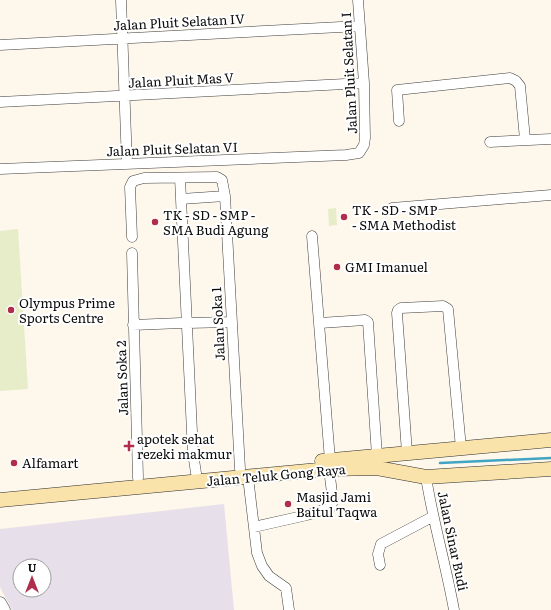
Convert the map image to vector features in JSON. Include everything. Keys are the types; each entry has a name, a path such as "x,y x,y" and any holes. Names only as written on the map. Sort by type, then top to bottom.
{"main road":[{"name":"Jalan Teluk Gong Raya","path":"0,490 138,482 244,473 329,465 392,454 551,440"},
{"path":"392,454 392,469"},
{"name":"Jalan Teluk Gong Raya","path":"329,465 392,469 426,476 551,469"},
{"name":"Jalan Teluk Gong Raya","path":"0,500 192,474 244,473"}],"street":[{"path":"121,0 127,164"},
{"name":"Jalan Pluit Selatan I","path":"346,155 359,153 364,145 364,83 358,0"},
{"name":"Jalan Pluit Selatan IV","path":"0,45 360,26"},
{"path":"399,121 397,90 510,78 516,81 520,86 525,140"},
{"name":"Jalan Pluit Mas V","path":"0,102 364,83"},
{"path":"490,142 551,139"},
{"name":"Jalan Pluit Selatan VI","path":"0,168 346,155"},
{"path":"132,237 132,183 144,178 180,178 184,323"},
{"name":"Jalan Soka 1","path":"180,178 221,179 225,196 231,322 244,473 258,553 262,566 268,576 286,588 289,610"},
{"path":"392,208 551,195"},
{"path":"181,199 225,196"},
{"path":"254,527 307,515 330,508 333,501 312,236"},
{"path":"178,248 184,323 192,474"},
{"name":"Jalan Soka 2","path":"132,254 138,482"},
{"path":"407,453 397,313 401,308 443,306 448,309 461,448"},
{"path":"320,323 365,320 368,322 376,456"},
{"path":"133,325 231,322"},
{"name":"Jalan Sinar Budi","path":"426,476 432,517 446,568 454,610"},
{"path":"380,565 378,554 381,544 432,517"},
{"path":"0,603 4,610"}],"shaded area":[{"path":"224,504 234,610 12,610 0,587 0,529"}],"green space":[{"path":"336,208 337,225 329,226 328,209"},
{"name":"Olympus Prime Sports Centre","path":"18,229 28,389 0,391 0,231"}],"waterway":[{"path":"440,463 551,458"}],"place":[{"name":"TK - SD - SMP - SMA Methodist","path":"344,217"},
{"name":"TK - SD - SMP - SMA Budi Agung","path":"155,222"},
{"name":"GMI Imanuel","path":"337,267"},
{"name":"Olympus Prime Sports Centre","path":"11,310"},
{"name":"apotek sehat rezeki makmur","path":"129,446"},
{"name":"Alfamart","path":"14,463"},
{"name":"Masjid Jami Baitul Taqwa","path":"288,504"}]}
